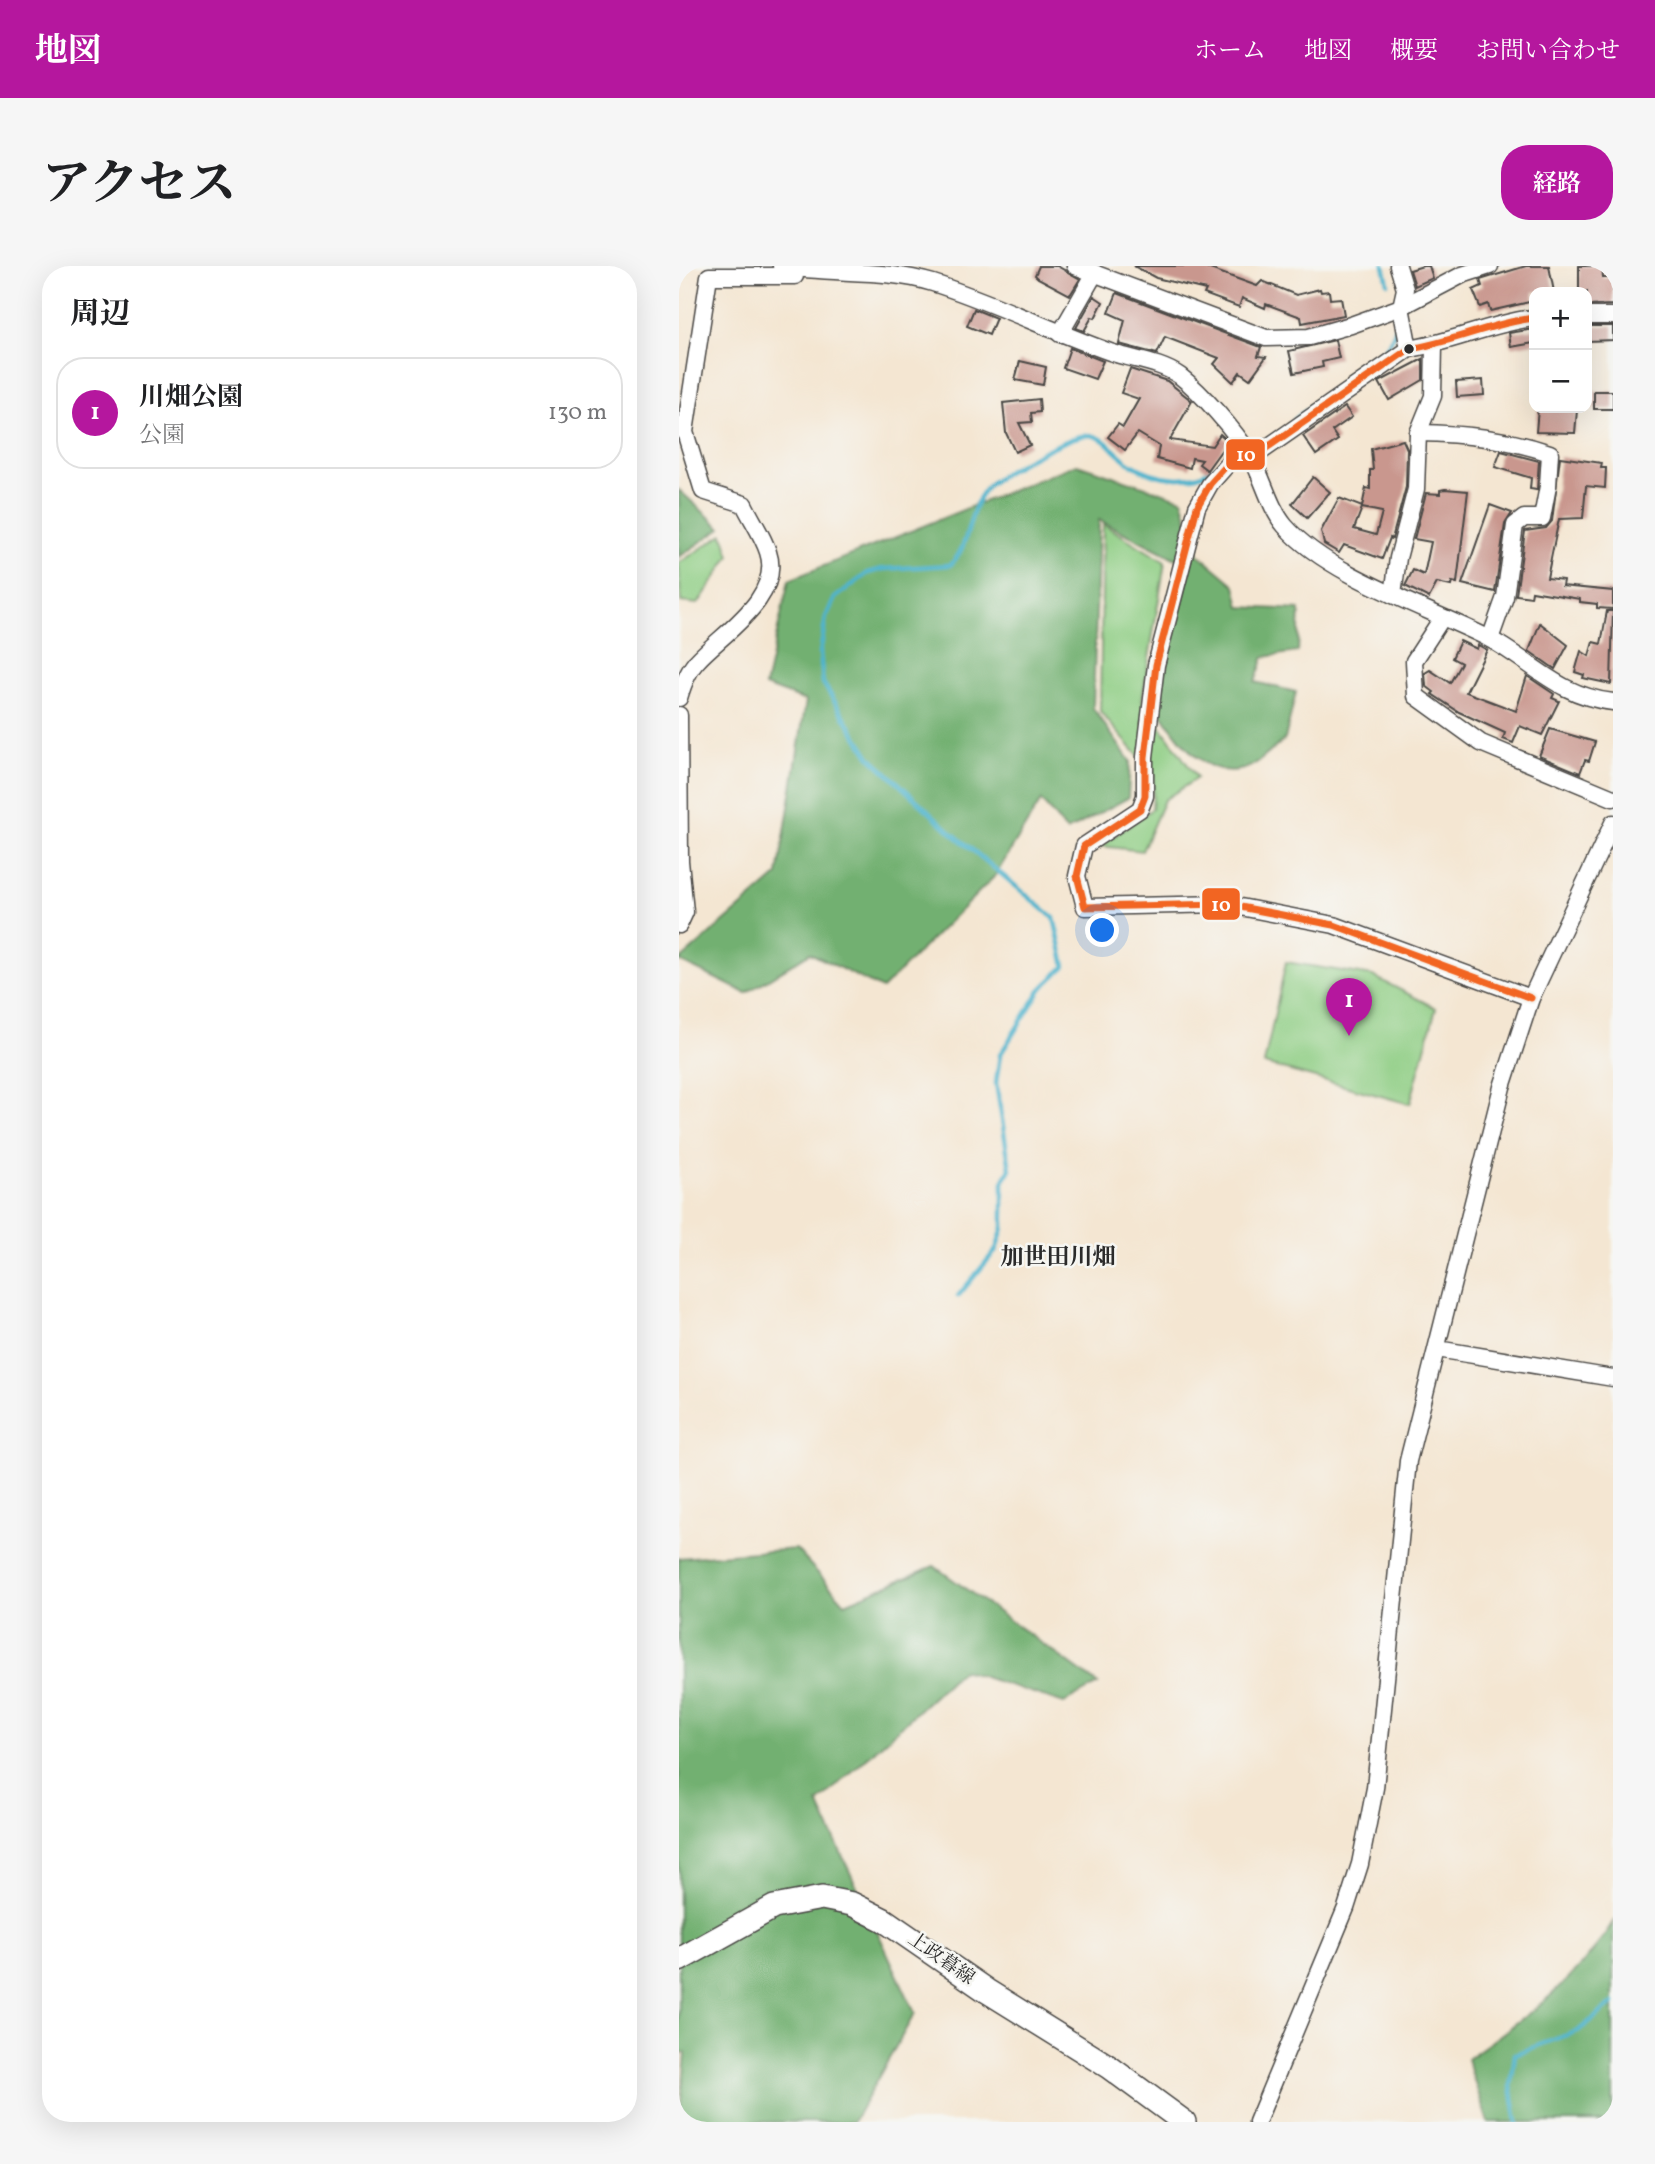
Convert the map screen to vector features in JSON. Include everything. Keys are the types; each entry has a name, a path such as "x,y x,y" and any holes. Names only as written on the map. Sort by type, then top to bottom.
{"street":[{"path":"781,266 818,273"},
{"path":"1075,266 1266,338 1309,337 1401,307 1462,275 1490,266"},
{"path":"1398,266 1405,289 1401,307 1409,349"},
{"path":"679,698 685,679 697,661 741,622 761,597 768,573 769,553 744,503 703,491 685,432 709,276 790,276 818,273 892,274 933,283 1060,334 1151,363 1178,375 1249,454 1284,525 1332,562 1394,595 1490,639 1532,669 1587,699 1613,702"},
{"path":"1060,334 1095,273"},
{"path":"1592,316 1613,316"},
{"path":"1529,319 1450,337 1434,345 1409,349 1262,451 1234,457 1210,484 1197,507 1156,665 1145,757 1145,796 1140,809 1084,846 1077,876 1085,907 1225,904 1334,925 1531,999"},
{"path":"1394,595 1398,558 1416,489 1418,433 1433,396 1434,345"},
{"path":"1418,433 1499,438 1550,453 1542,518 1524,518 1514,525 1505,597 1490,639"},
{"path":"1442,618 1414,662 1416,696 1481,743 1613,798"},
{"path":"679,715 680,861 685,912 679,925"},
{"path":"1257,2122 1346,1908 1370,1822 1408,1461 1502,1087 1531,999 1613,822"},
{"path":"1437,1349 1613,1378"},
{"name":"上政暮線","path":"679,1960 774,1907 822,1898 852,1904 884,1920 987,1991 1109,2067 1184,2122"}],"green space":[{"path":"1077,464 1182,499 1198,554 1235,585 1240,607 1300,610 1298,652 1264,657 1255,682 1296,692 1285,739 1255,764 1229,771 1203,762 1182,742 1156,706 1190,566 1099,520 1093,708 1130,761 1128,798 1067,831 1041,801 995,876 882,989 810,953 746,993 679,961 778,875 806,701 765,686 789,580"},
{"path":"679,490 721,528 679,557"},
{"path":"1103,524 1165,562 1142,700 1197,778 1164,800 1142,851 1101,846 1152,809 1154,774 1100,712"},
{"path":"723,534 730,556 698,604 681,602 679,563"},
{"path":"1286,962 1373,976 1436,1008 1410,1104 1264,1064"},
{"path":"796,1549 845,1603 934,1566 1098,1684 1064,1703 962,1670 818,1803 915,2013 853,2122 679,2122 686,2053 679,2052 679,1558"},
{"path":"1613,1922 1613,2122 1488,2122 1467,2059 1528,2014 1565,1982"}],"building":[{"path":"1039,266 1057,266 1080,279 1070,295 1038,278 1035,275"},
{"path":"1134,266 1202,266 1257,286 1262,281 1296,295 1320,289 1321,292 1329,291 1330,299 1341,298 1344,315 1302,323 1301,317 1266,304 1265,308 1242,298 1239,307 1204,294 1206,290 1156,278"},
{"path":"1429,266 1433,278 1415,286 1410,270"},
{"path":"1526,266 1549,266 1553,287 1529,287 1529,302 1490,311 1488,304 1480,307 1473,290 1482,286 1480,280"},
{"path":"1579,266 1602,266 1603,278 1613,278 1613,305 1592,306 1592,287 1579,287"},
{"path":"1117,293 1261,347 1258,356 1266,357 1250,379 1240,372 1233,382 1214,364 1219,358 1165,337 1157,354 1119,344 1125,320 1109,313"},
{"path":"1094,296 1103,302 1095,318 1092,317 1084,331 1076,328"},
{"path":"974,309 996,318 989,335 967,326"},
{"path":"1592,326 1613,326 1613,340 1592,341"},
{"path":"1529,330 1529,344 1511,347 1509,333"},
{"path":"1335,340 1339,358 1322,362 1323,367 1294,373 1289,351"},
{"path":"1070,348 1103,361 1095,379 1063,368"},
{"path":"1423,359 1423,380 1389,400 1379,382"},
{"path":"1020,361 1046,367 1043,385 1015,380"},
{"path":"1130,369 1167,381 1192,401 1170,440 1212,446 1220,434 1228,441 1207,470 1199,464 1202,460 1192,458 1190,468 1157,459 1159,446 1138,433 1125,450 1108,437 1118,424 1123,427 1139,399 1121,393"},
{"path":"1483,380 1484,395 1457,397 1456,382"},
{"path":"1594,391 1613,391 1613,409 1594,409"},
{"path":"1039,399 1040,412 1031,413 1032,422 1019,423 1030,445 1015,452 1006,433 1003,403"},
{"path":"1345,407 1352,417 1332,431 1338,440 1316,455 1303,436"},
{"path":"1538,413 1577,413 1575,433 1536,432"},
{"path":"1403,440 1407,449 1406,487 1392,539 1390,538 1382,559 1344,545 1339,553 1324,544 1321,531 1339,498 1362,507 1366,488 1370,489 1370,470 1373,470 1371,449","holes":["1362,508 1382,512 1376,535 1354,529"]},
{"path":"1501,451 1539,461 1537,490 1530,489 1531,478 1495,467"},
{"path":"1560,457 1602,463 1601,468 1606,468 1605,488 1586,486 1583,518 1559,519 1547,578 1563,580 1562,586 1613,591 1613,609 1597,608 1597,604 1580,602 1580,599 1532,591 1531,597 1516,595 1525,531 1546,528 1552,521"},
{"path":"1313,477 1330,492 1307,518 1292,504"},
{"path":"1440,490 1468,491 1457,583 1452,582 1451,586 1437,583 1429,598 1405,586 1413,570 1424,575 1431,542 1414,539 1426,493 1440,494"},
{"path":"1490,505 1512,513 1505,524 1495,592 1462,584"},
{"path":"1607,611 1613,611 1611,684 1583,678 1584,675 1575,672 1581,651 1589,656 1593,642 1601,644"},
{"path":"1540,623 1568,645 1555,669 1529,651"},
{"path":"1460,641 1477,649 1478,645 1487,650 1466,692 1516,711 1527,676 1554,694 1552,698 1559,701 1542,735 1520,726 1513,743 1503,739 1505,733 1459,712 1432,694 1434,692 1426,686 1425,673 1430,670 1450,683 1461,663 1452,658"},
{"path":"1550,729 1595,742 1589,761 1585,760 1580,773 1539,756"}],"waterway":[{"path":"1384,266 1388,283"},
{"path":"1294,420 1368,366 1391,341 1396,327"},
{"path":"958,1296 996,1250 1003,1228 1003,1182 1010,1169 996,1083 1000,1055 1041,989 1065,966 1054,918 952,833 870,757 823,683 820,653 826,617 835,598 868,573 883,569 950,565 962,547 976,504 989,485 1021,463 1066,441 1088,435 1100,438 1131,464 1151,473 1174,478 1197,476 1216,466"},
{"path":"1517,2122 1511,2086 1515,2054 1578,2031 1613,2003"}],"transit line":[{"name":"10","path":"1529,319 1409,349 1262,451 1234,457 1210,484 1197,507 1156,665 1145,757 1145,796 1140,809 1084,846 1077,876 1085,907 1225,904 1334,925 1531,998"}],"place":[{"name":"川畑公園","path":"1349,1036"}],"district":[{"name":"加世田川畑","path":"1058,1258"}]}
